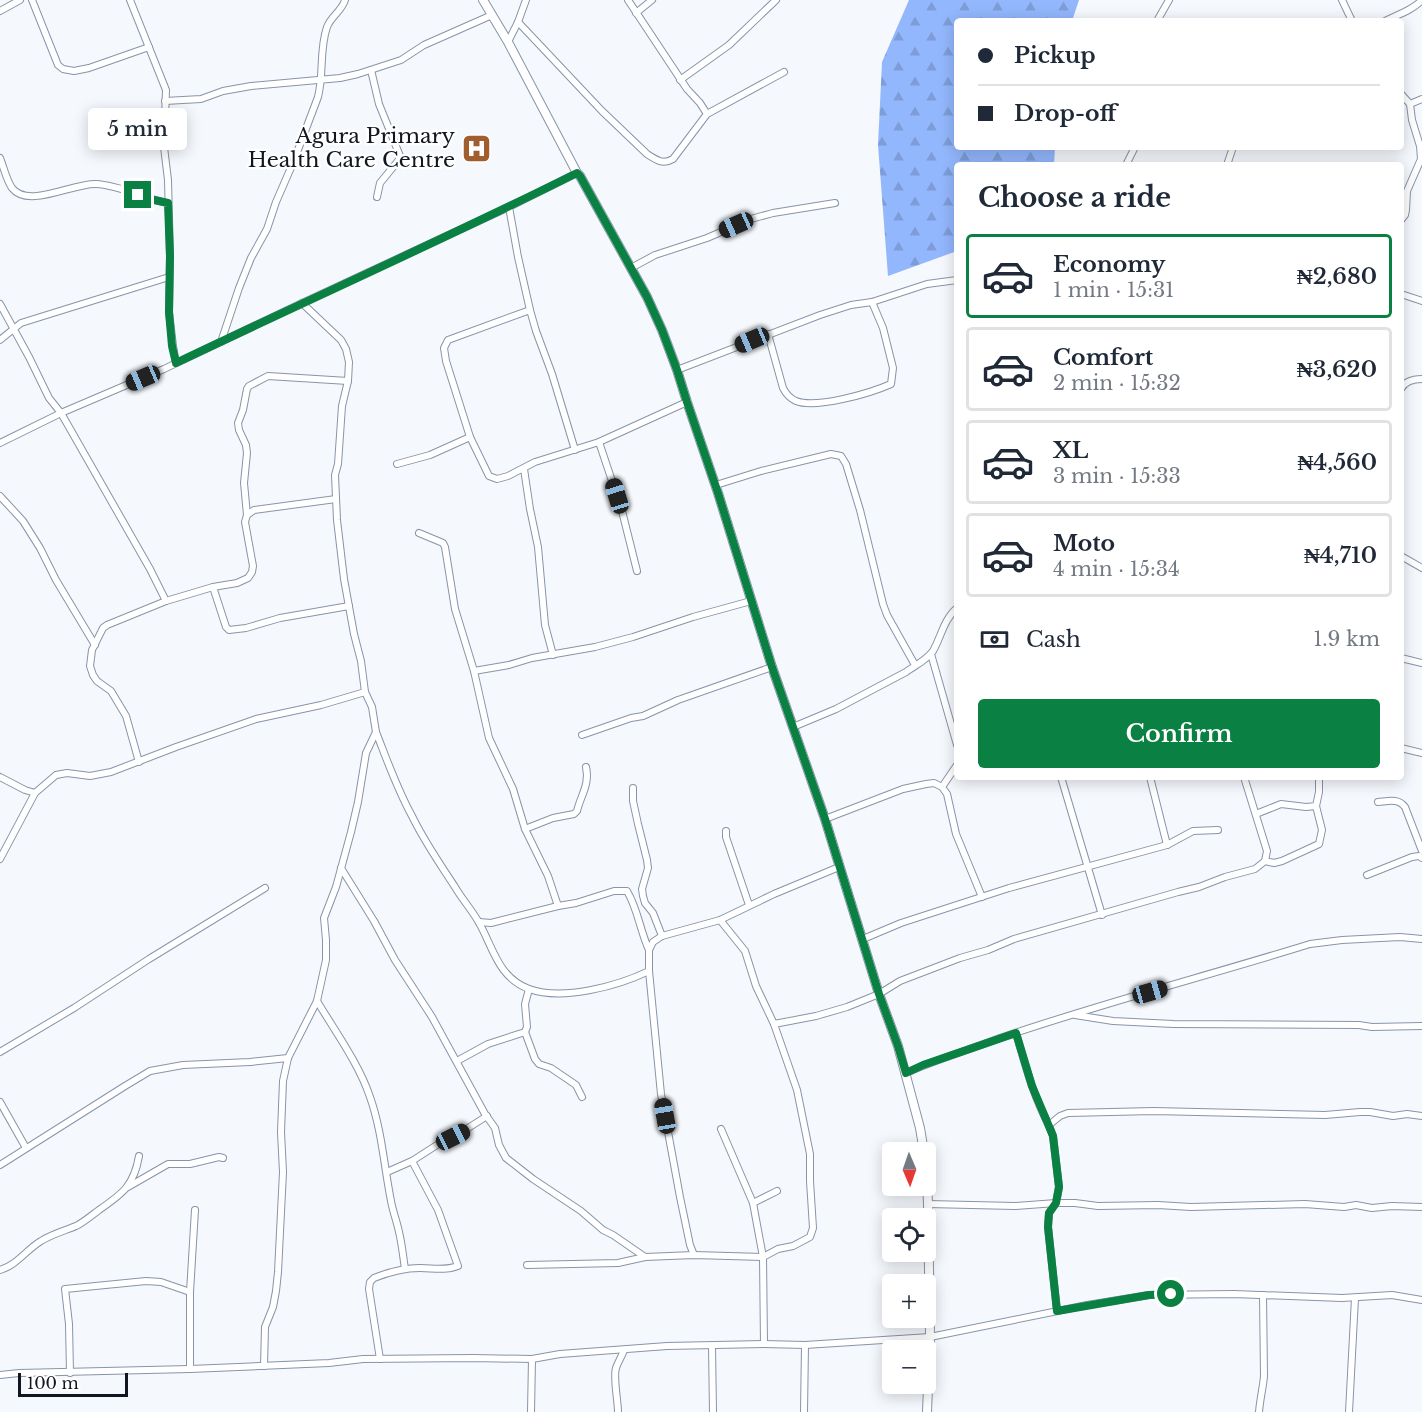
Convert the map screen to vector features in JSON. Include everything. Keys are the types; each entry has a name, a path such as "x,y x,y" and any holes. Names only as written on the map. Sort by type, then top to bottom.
{"street":[{"path":"0,11 20,0"},
{"path":"32,0 58,65 63,69 74,71 89,68 149,47"},
{"path":"130,0 164,82 164,147 168,180 170,256 169,312 176,363"},
{"path":"221,342 247,268 267,229 318,97 321,79 320,62 328,25 343,7 345,0"},
{"path":"483,0 631,268 662,330 716,485 772,667 825,819 879,994 898,1046 922,1142"},
{"path":"508,42 526,0"},
{"path":"627,0 707,114"},
{"path":"636,13 652,0"},
{"path":"681,80 729,45 776,0"},
{"path":"1159,18 1169,0"},
{"path":"1342,0 1351,18"},
{"path":"1392,18 1422,0"},
{"path":"165,101 201,99 223,91 250,86 340,78 371,70 401,60 424,45 492,15"},
{"path":"518,22 602,111 647,154 663,162 674,159 707,114 784,72"},
{"path":"371,70 379,104 400,156 380,183 377,197"},
{"path":"1404,98 1410,105 1421,159 1407,191 1404,216"},
{"path":"1410,105 1422,99"},
{"path":"0,158 9,183 14,190 26,196 40,196 77,185 95,183 168,203"},
{"path":"0,443 510,207 577,173"},
{"path":"631,268 655,255 707,238 751,219 835,203"},
{"path":"510,207 530,310 575,450"},
{"path":"0,340 21,322 169,277"},
{"path":"677,370 820,315 851,305 872,302 927,284 954,280"},
{"path":"1404,295 1422,301"},
{"path":"768,334 783,388 787,396 793,400 820,404 878,390 891,384 894,368 883,328 872,302"},
{"path":"302,303 341,340 349,362 335,475 340,553 365,692 372,707 376,732 412,817 479,922 491,950 503,969 514,980 529,989 562,993 578,992 632,979 649,971"},
{"path":"0,304 49,398 61,413 166,601"},
{"path":"530,310 448,340 444,348 470,437 489,476 497,479 524,469 535,462 599,442 687,402"},
{"path":"139,762 126,716 111,691 97,681 90,666 92,650 103,628 166,601 213,586 237,583 249,578 252,572 245,522 247,515 244,483 247,453 238,423 247,388 268,376 348,381"},
{"path":"1404,385 1415,379 1422,379"},
{"path":"396,464 430,455 470,437"},
{"path":"599,442 622,511 637,572"},
{"path":"716,485 761,471 831,454 841,456 846,464 860,510 883,604 915,665"},
{"path":"524,469 538,547 545,625 553,655"},
{"path":"0,496 27,527 95,645"},
{"path":"247,515 254,510 336,499"},
{"path":"419,533 443,543 445,547 455,609 474,671 489,738 513,789 525,829 548,876 558,906"},
{"path":"1404,558 1422,568"},
{"path":"213,586 229,630 349,606"},
{"path":"474,671 595,647 751,601"},
{"path":"793,727 836,709 906,672 931,654 954,612"},
{"path":"931,654 954,734"},
{"path":"1404,659 1422,663"},
{"path":"582,735 643,716 678,700 772,667"},
{"path":"0,859 34,793 56,775 67,773 100,775 256,719 321,705 365,692"},
{"path":"264,1366 266,1327 273,1307 278,1272 284,1172 281,1132 282,1098 288,1058 317,1001 326,960 324,918 341,868 358,802 366,753 376,732"},
{"path":"1404,749 1422,753"},
{"path":"525,829 577,811 586,789 586,767"},
{"path":"942,788 954,770"},
{"path":"0,777 34,793"},
{"path":"1061,780 1102,915"},
{"path":"1151,780 1167,845"},
{"path":"774,1024 816,1016 847,1006 879,994 900,981 1014,939 1255,869 1265,861 1267,851 1245,780"},
{"path":"1265,861 1274,863 1282,861 1319,844 1322,830 1316,806 1319,780"},
{"path":"825,819 903,789 934,783 947,794 956,834 982,897"},
{"path":"633,788 635,813 648,868 642,889 643,896 662,936"},
{"path":"1378,802 1398,801 1402,803 1422,851"},
{"path":"1256,814 1281,804 1316,806"},
{"path":"863,939 901,922 1009,888 1167,845 1192,831 1218,830"},
{"path":"726,831 749,905"},
{"path":"1368,875 1412,857 1422,858"},
{"path":"649,950 653,942 662,936 720,920 749,905 839,867"},
{"path":"341,868 395,960 432,1017 495,1128 499,1145 506,1158 581,1211 603,1230 645,1257"},
{"path":"0,1052 265,888"},
{"path":"479,922 491,923 576,903 614,891 627,891 633,901 649,950 661,1094 680,1197 694,1255"},
{"path":"526,1265 618,1263 645,1257 694,1255 763,1257 810,1237 813,1228 810,1154 797,1090 774,1024 756,986 745,951 720,920"},
{"path":"906,1073 1016,1033 1317,943 1400,937 1422,939"},
{"path":"529,989 525,1004 527,1027 525,1032 535,1059 539,1064 551,1068 576,1085 582,1097"},
{"path":"317,1001 356,1067 370,1096 377,1119 405,1269"},
{"path":"1074,1015 1113,1021 1173,1024 1422,1026"},
{"path":"457,1061 488,1044 525,1032"},
{"path":"1016,1033 1032,1086 1053,1136 1059,1187 1056,1203 1049,1213 1048,1227 1057,1311"},
{"path":"0,1165 150,1071 183,1065 288,1058"},
{"path":"0,1102 26,1148"},
{"path":"1049,1125 1068,1113 1117,1111 1324,1115 1360,1112 1393,1116 1407,1114 1422,1116"},
{"path":"387,1172 412,1161 487,1116"},
{"path":"721,1129 753,1203 763,1257 764,1344"},
{"path":"0,1270 10,1267 39,1242 78,1225 119,1196 136,1173 139,1156"},
{"path":"125,1189 168,1164 190,1164 223,1158"},
{"path":"380,1359 369,1289 370,1282 374,1278 405,1269 445,1269 458,1266 438,1210 412,1161"},
{"path":"753,1203 777,1191"},
{"path":"927,1412 930,1337 928,1196"},
{"path":"928,1204 1015,1206 1075,1203 1098,1206 1158,1204 1191,1207 1305,1204 1344,1207 1356,1205 1372,1208 1422,1207"},
{"path":"190,1369 190,1292 195,1210"},
{"path":"70,1373 69,1324 65,1289 147,1281 161,1282 190,1292"},
{"path":"1260,1412 1260,1393 1264,1383 1263,1294"},
{"path":"0,1375 264,1366 380,1359 532,1359 560,1354 668,1346 764,1344 805,1346 930,1337 1149,1295 1263,1294 1355,1298 1392,1295 1422,1300"},
{"path":"1349,1412 1355,1298"},
{"path":"712,1346 713,1412"},
{"path":"804,1412 805,1346"},
{"path":"618,1412 615,1369 624,1350"},
{"path":"531,1412 532,1359"}],"green space":[{"path":"909,0 1079,0 1073,18 954,18 954,150 1055,150 1054,162 954,162 954,252 888,276 878,145 882,62"}],"place":[{"name":"Agura Primary Health Care Centre","path":"476,148"}],"route":[{"path":"138,195 168,203 169,312 176,363 510,207 577,173 580,176 647,297 677,370 906,1073 1016,1033 1032,1086 1053,1136 1059,1187 1056,1203 1049,1213 1048,1227 1057,1311 1149,1295 1171,1294"}]}
